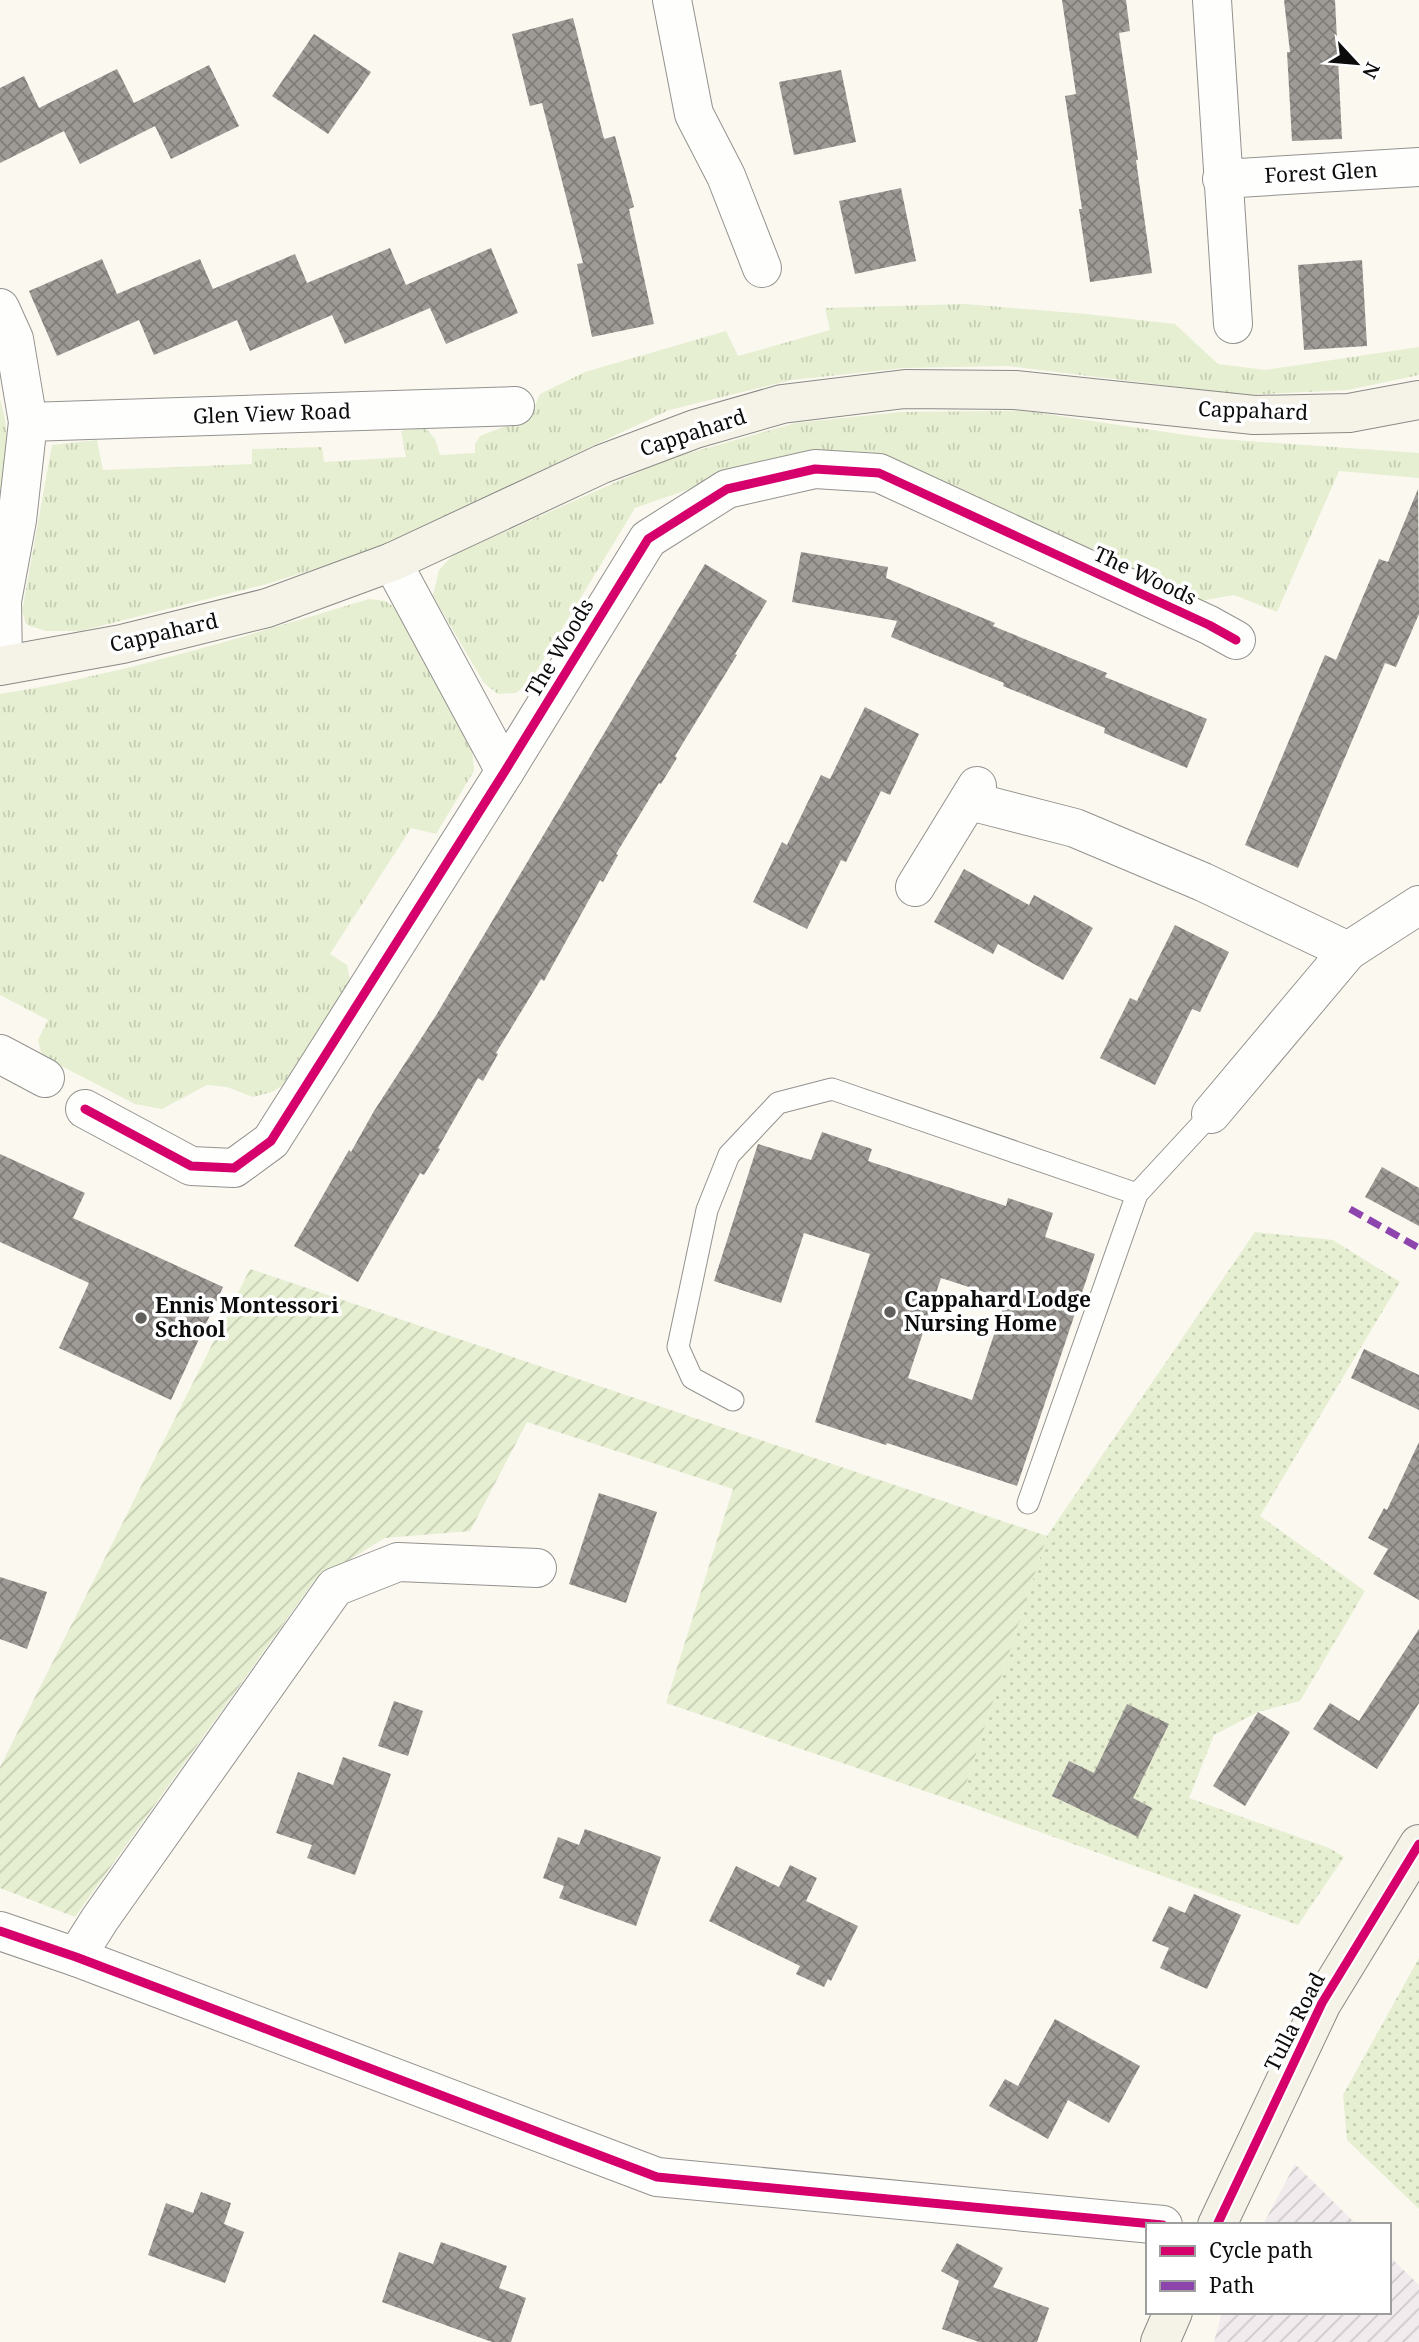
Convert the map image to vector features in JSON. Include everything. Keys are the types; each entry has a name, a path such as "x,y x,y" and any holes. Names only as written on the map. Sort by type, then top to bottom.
{"main road":[{"name":"Cappahard","path":"1,666 122,644 267,608 392,562 602,464 695,429 782,404 905,389 1016,390 1254,415 1349,413 1419,400"},
{"name":"Tulla Road","path":"1218,2223 1322,2003 1419,1843"},
{"path":"1160,2342 1172,2314"}],"street":[{"path":"673,0 694,114 726,176 762,268"},
{"path":"1212,0 1233,324"},
{"name":"Forest Glen","path":"1222,179 1419,167"},
{"path":"0,309 15,339 29,422 2,601 1,666"},
{"name":"Glen View Road","path":"29,422 515,406"},
{"name":"The Woods","path":"85,1109 191,1166 234,1168 271,1141 505,771 648,538 727,489 815,469 879,473 1209,625 1236,640"},
{"path":"392,562 505,771"},
{"path":"915,887 973,793 1075,828 1203,882 1348,951"},
{"path":"1211,1114 1348,951 1419,905"},
{"path":"0,1054 45,1078"},
{"path":"76,1957 335,1587 398,1562 537,1567"},
{"path":"0,1931 76,1957 657,2177 1146,2223"}],"lane":[{"path":"733,1401 692,1378 678,1347 707,1210 729,1155 778,1103 832,1089 1137,1194"},
{"path":"1028,1503 1137,1194 1211,1114"}],"shaded area":[{"path":"1295,2164 1355,2223 1264,2223"},
{"path":"1391,2258 1419,2285 1419,2342 1214,2342 1221,2314 1391,2314"}],"green space":[{"path":"965,304 1175,324 1218,364 1265,370 1419,347 1419,375 1348,390 1245,395 1008,366 903,368 792,380 669,410 368,552 267,584 80,631 46,631 27,625 22,611 52,445 97,440 103,470 252,464 252,449 322,447 324,462 406,457 401,431 425,427 435,439 440,455 475,453 475,444 480,436 530,417 540,394 585,372 726,331 738,356 830,330 825,308"},
{"path":"0,399 8,462 6,495 0,526"},
{"path":"1025,411 1206,438 1419,453 1419,478 1339,471 1277,612 1234,595 1200,601 859,452 756,466 635,508 531,680 516,693 498,694 484,683 433,596 439,570 453,555 668,459 796,423 900,412"},
{"path":"369,599 385,601 399,610 472,748 474,771 436,834 411,828 330,954 347,965 350,980 283,1085 272,1092 253,1097 227,1087 207,1085 162,1109 135,1104 42,1056 38,1040 48,1020 0,995 0,694 140,665"},
{"path":"1255,1232 1333,1240 1400,1282 1260,1516 1365,1591 1300,1701 1258,1712 1214,1735 1189,1798 1329,1848 1344,1857 1298,1925 960,1803 1047,1536"},
{"path":"250,1269 1047,1536 960,1803 666,1703 733,1489 527,1422 470,1531 385,1538 314,1581 75,1917 0,1888 0,1767"},
{"path":"1419,1958 1419,2209 1347,2140 1343,2095"}],"building":[{"path":"1062,0 1126,0 1130,31 1119,33 1152,273 1090,282 1065,96 1076,94"},
{"path":"1284,0 1335,0 1342,139 1292,141 1287,52 1290,52"},
{"path":"573,18 604,139 615,136 634,207 629,209 654,324 592,337 577,264 583,263 542,103 530,106 512,34"},
{"path":"314,34 371,72 328,134 272,96"},
{"path":"209,65 239,126 171,159 155,126 80,164 64,131 0,163 0,88 24,76 39,108 117,69 134,103"},
{"path":"841,70 856,142 794,155 779,82"},
{"path":"901,188 916,261 855,274 839,201"},
{"path":"390,248 406,285 491,248 518,313 446,344 430,308 345,344 332,315 250,351 237,320 154,355 139,320 57,356 29,291 102,259 117,294 200,259 213,289 295,254 307,283"},
{"path":"1362,260 1367,346 1304,350 1298,265"},
{"path":"1418,489 1419,614 1396,667 1385,663 1298,868 1245,845 1325,655 1336,660 1379,559 1388,562"},
{"path":"801,552 888,567 886,578 995,623 993,626 1107,673 1105,677 1207,719 1187,768 1104,733 1105,728 1003,686 1004,683 891,637 897,621 792,602"},
{"path":"705,564 767,601 675,756 677,758 616,854 618,855 603,882 600,880 544,981 541,979 496,1053 498,1054 483,1081 478,1078 438,1148 440,1149 424,1175 420,1173 358,1282 294,1246 349,1150 351,1152 374,1111 435,1017"},
{"path":"865,707 919,734 890,795 881,791 846,862 841,860 807,929 753,902 782,842 787,845 821,775 830,779"},
{"path":"964,869 1029,905 1034,895 1093,928 1063,980 998,944 993,954 934,922"},
{"path":"1175,925 1229,952 1200,1012 1192,1009 1155,1085 1100,1058 1130,998 1137,1001"},
{"name":"Cappahard Lodge Nursing Home","path":"822,1132 872,1149 868,1161 1006,1206 1008,1198 1053,1213 1045,1237 1095,1254 1017,1486 815,1422 870,1254 804,1233 781,1303 714,1281 758,1144 811,1160","holes":["941,1278 1006,1299 972,1400 908,1378"]},
{"name":"Ennis Montessori School","path":"0,1154 85,1193 73,1218 223,1287 171,1400 59,1348 89,1283 0,1242"},
{"path":"1382,1167 1419,1188 1419,1226 1365,1197"},
{"path":"1364,1349 1419,1375 1419,1410 1351,1378"},
{"path":"1419,1442 1419,1600 1373,1574 1388,1549 1368,1538 1384,1508 1387,1510"},
{"path":"599,1493 657,1512 626,1603 569,1584"},
{"path":"0,1577 47,1592 27,1649 0,1639"},
{"path":"1419,1629 1419,1703 1377,1769 1313,1729 1330,1703 1359,1721"},
{"path":"394,1701 423,1711 408,1756 378,1746"},
{"path":"1127,1704 1169,1724 1133,1798 1152,1808 1138,1837 1052,1796 1069,1761 1094,1773"},
{"path":"1258,1712 1290,1732 1245,1806 1213,1786"},
{"path":"343,1757 391,1774 355,1875 307,1858 312,1845 276,1833 298,1772 333,1785"},
{"path":"585,1829 661,1857 636,1926 559,1898 564,1886 543,1878 558,1837 579,1845"},
{"path":"790,1865 817,1878 806,1901 858,1926 831,1981 828,1979 824,1987 796,1974 800,1966 709,1921 736,1866 779,1887"},
{"path":"1194,1894 1241,1915 1207,1989 1160,1968 1169,1948 1152,1941 1169,1906 1185,1913"},
{"path":"1055,2019 1140,2066 1109,2123 1068,2100 1048,2139 989,2106 1005,2079 1018,2086"},
{"path":"201,2192 231,2203 224,2224 244,2232 225,2283 148,2255 166,2203 193,2213"},
{"path":"441,2242 507,2266 499,2288 526,2298 511,2342 492,2342 382,2302 399,2252 433,2264"},
{"path":"957,2243 1003,2268 993,2287 1049,2308 1037,2342 979,2342 942,2329 959,2281 941,2271"}],"marked path":[{"path":"1350,1209 1419,1248"}],"cycle path":[{"path":"85,1109 191,1166 234,1168 271,1141 648,539 727,489 815,469 879,473 1209,625 1236,640"},
{"path":"1218,2223 1322,2003 1419,1844"},
{"path":"0,1931 76,1957 657,2177 1146,2223"}],"place":[{"name":"Cappahard Lodge Nursing Home","path":"890,1312"},
{"name":"Ennis Montessori School","path":"141,1318"}]}
